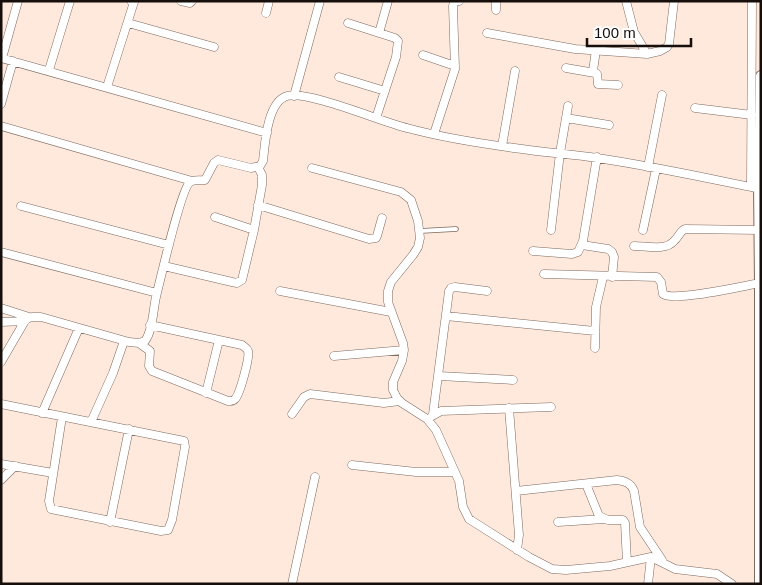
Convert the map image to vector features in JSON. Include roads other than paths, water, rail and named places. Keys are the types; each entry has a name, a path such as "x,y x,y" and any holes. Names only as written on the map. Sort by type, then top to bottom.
{"street":[{"path":"18,1 2,58 267,133"},
{"path":"49,70 70,1"},
{"path":"181,1 190,3 192,1"},
{"path":"266,13 268,1"},
{"path":"294,96 320,1"},
{"path":"379,33 388,1"},
{"path":"434,134 455,66 453,6 454,2 459,1"},
{"path":"496,1 496,10"},
{"path":"626,1 634,32 647,54"},
{"path":"487,33 574,49 647,54 660,51 669,44 674,1"},
{"path":"752,1 752,115 760,230 760,584"},
{"path":"108,87 133,2"},
{"path":"128,23 214,47"},
{"path":"348,23 395,38 399,43 376,118"},
{"path":"596,50 594,70 598,75 598,84 618,85"},
{"path":"423,55 455,66"},
{"path":"1,104 13,62"},
{"path":"566,68 595,73"},
{"path":"502,146 515,71"},
{"path":"757,188 761,76"},
{"path":"339,77 385,92"},
{"path":"642,230 662,95"},
{"path":"1,126 192,181 205,180 214,163 218,160 251,168 258,167 263,161 267,133 275,105 283,98 294,96 330,104 406,128 434,134 502,146 597,158 757,188"},
{"path":"551,230 568,106"},
{"path":"695,108 752,115"},
{"path":"566,118 609,125"},
{"path":"533,251 572,254 578,252 582,245 597,158"},
{"path":"164,266 232,282 240,282 243,278 254,230 262,180 258,167"},
{"path":"312,168 405,194 411,200 420,231 420,242 389,286 387,296 404,350 402,361 393,382 394,394 399,401 431,418"},
{"path":"1,322 40,317 124,341 140,343 146,340 178,211 187,186 192,181"},
{"path":"258,205 369,239 378,236 382,218"},
{"path":"21,206 169,245"},
{"path":"215,217 254,230"},
{"path":"634,246 667,246 674,242 679,233 685,229 760,230"},
{"path":"582,245 610,250 614,257 612,277"},
{"path":"1,252 157,293"},
{"path":"544,274 657,278 661,282 663,294 670,297 760,283"},
{"path":"595,348 596,307 603,277"},
{"path":"487,291 451,288 449,291 431,418 461,488 464,512 469,519 541,565 558,570 610,566 651,557 669,567 717,574 732,584"},
{"path":"280,291 391,312"},
{"path":"1,308 27,319"},
{"path":"446,316 595,331"},
{"path":"1,362 27,319"},
{"path":"140,343 150,352 150,370 206,393 232,401 239,393 248,355 246,348 242,345 150,325"},
{"path":"42,413 79,328"},
{"path":"206,393 219,340"},
{"path":"91,422 113,373 124,341"},
{"path":"334,356 404,350"},
{"path":"438,376 513,380"},
{"path":"292,414 304,398 310,394 384,403 399,401"},
{"path":"1,404 181,439 185,443 169,528 164,532 51,509 49,502 62,417"},
{"path":"431,418 441,411 551,407"},
{"path":"509,408 519,535 517,550"},
{"path":"110,522 129,429"},
{"path":"1,464 54,473"},
{"path":"352,465 416,472 454,472"},
{"path":"1,480 15,466"},
{"path":"292,584 315,477"},
{"path":"516,491 617,480 629,484 634,491 640,527 665,564"},
{"path":"586,484 597,513 604,519"},
{"path":"558,522 604,519 622,520 625,523 627,562"},
{"path":"648,584 651,557"}],"lane":[{"path":"420,231 456,230"}]}
